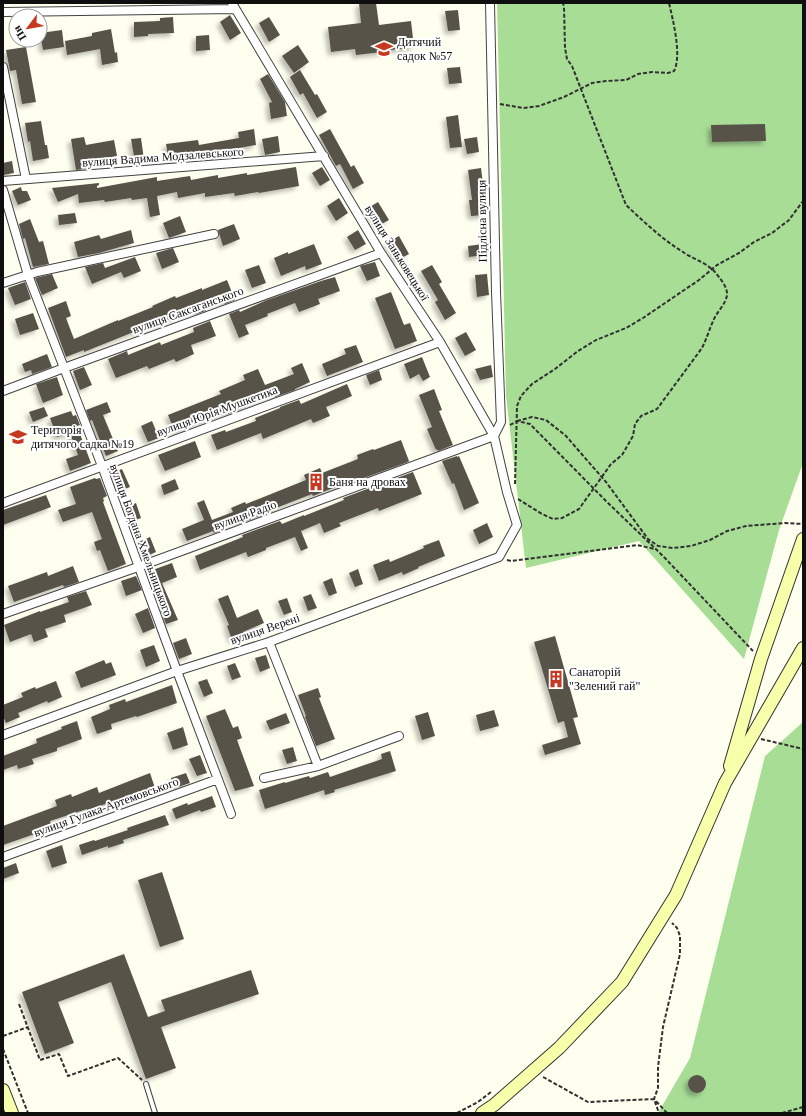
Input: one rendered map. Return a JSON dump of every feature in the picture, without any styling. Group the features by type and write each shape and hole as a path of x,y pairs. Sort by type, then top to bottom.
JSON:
{"main road":[{"path":"726,783 761,659 803,539"},
{"path":"482,1113 494,1106 559,1048 622,982 676,895 726,783 803,648"},
{"path":"3,1090 8,1108"}],"street":[{"name":"Підлісна вулиця","path":"490,3 496,292 501,422 494,436"},
{"path":"3,12 234,6"},
{"name":"вулиця Заньковецької","path":"234,6 381,253 440,342 494,436 507,492 517,525 499,557"},
{"path":"3,67 26,179"},
{"name":"вулиця Вадима Модзалевського","path":"3,181 324,156"},
{"name":"вулиця Богдана Хмельницького","path":"3,190 28,275 102,466 138,567 231,814"},
{"path":"3,283 37,272 214,234"},
{"name":"вулиця Саксаганського","path":"3,391 381,253"},
{"name":"вулиця Юрія Мушкетика","path":"3,503 440,342"},
{"name":"вулиця Радіо","path":"3,614 138,567 494,436"},
{"name":"вулиця Верені","path":"3,735 177,671 269,642 499,557"},
{"path":"269,642 318,766"},
{"path":"264,778 318,766 399,736"},
{"name":"вулиця Гулака-Артемовського","path":"3,858 218,779"}],"lane":[{"path":"146,1084 156,1113"}],"path":[{"path":"517,496 542,514 554,519 562,518 579,509 611,464 622,455 626,449 636,424 641,416 658,409 702,348 727,295 726,289 721,280 712,270 678,249 643,221 626,205 580,90 572,66 567,59 565,48 563,3"},
{"path":"492,102 523,108 539,106 564,97 592,84 606,81 626,80 638,74 652,72 668,73 674,71 676,66 677,47 669,3"},
{"path":"515,486 517,406 521,396 532,384 555,369 578,351 596,340 626,328 643,318 699,280 717,265 740,253 754,242 772,233 789,220 803,201"},
{"path":"508,426 517,421 532,417 546,420 566,436 601,477 648,539 658,546 673,548 691,546 710,540 727,531 746,526 786,523 803,524"},
{"path":"517,421 530,424 656,549 761,659"},
{"path":"507,492 513,497 524,502"},
{"path":"499,557 511,561 637,545 656,549"},
{"path":"752,737 803,749"},
{"path":"659,1113 654,1099 658,1088 658,1067 663,1027 680,954 680,936 677,928 663,916"},
{"path":"19,1004 40,1060 59,1054 68,1076 118,1058 146,1084"},
{"path":"3,1036 28,1027"},
{"path":"3,1049 28,1113"},
{"path":"533,1071 588,1102 654,1099 667,1113"},
{"path":"782,1113 790,1112 803,1107"}],"green space":[{"path":"497,3 803,3 803,463 779,530 744,659 639,541 526,568 506,396"},
{"path":"803,722 803,1113 658,1113 690,1058 765,756"}],"building":[{"path":"359,3 376,3 379,25 411,21 414,47 356,55 355,49 331,52 328,27 361,23"},
{"path":"458,10 460,30 448,31 445,11"},
{"path":"230,15 241,33 230,40 220,22"},
{"path":"173,17 174,33 148,34 148,36 134,37 134,22 160,21 160,18"},
{"path":"269,17 280,35 269,42 259,23"},
{"path":"111,29 118,62 102,65 100,49 67,55 65,41 92,36 92,33"},
{"path":"62,30 64,47 43,50 43,48 48,48 48,32"},
{"path":"209,35 210,50 196,51 196,36"},
{"path":"298,45 309,62 294,73 282,56"},
{"path":"26,48 36,102 22,104 16,70 10,71 6,50"},
{"path":"460,67 462,83 449,84 447,68"},
{"path":"300,70 315,95 317,94 327,112 317,118 303,93 300,95 290,77"},
{"path":"268,74 285,102 287,116 271,119 269,103 272,102 260,79"},
{"path":"458,115 462,147 450,148 446,117"},
{"path":"41,121 49,158 33,161 25,123"},
{"path":"765,124 766,141 712,142 711,125"},
{"path":"254,129 256,145 227,150 228,157 212,159 211,151 182,156 182,159 169,161 166,144 198,140 199,145 239,138 238,132"},
{"path":"330,129 351,167 354,165 364,183 353,189 340,164 336,166 319,135"},
{"path":"278,136 280,152 265,155 262,139"},
{"path":"84,137 86,145 114,140 117,156 88,161 90,168 76,170 71,139"},
{"path":"477,137 479,152 467,154 464,139"},
{"path":"141,138 144,160 135,162 131,139"},
{"path":"12,161 14,173 3,175 3,163"},
{"path":"296,167 299,186 235,196 234,193 205,197 205,193 178,198 177,192 157,196 160,215 150,217 147,198 79,203 78,194 58,202 52,188 99,183 97,188 157,177 157,181 190,176 191,180 218,175 218,178"},
{"path":"322,167 330,180 320,186 312,173"},
{"path":"481,168 483,184 480,184 484,215 471,216 469,200 472,200 468,170"},
{"path":"21,187 22,191 27,191 31,200 18,205 12,191"},
{"path":"339,198 348,213 336,221 327,206"},
{"path":"378,202 389,220 378,226 368,208"},
{"path":"75,213 77,223 59,225 58,215"},
{"path":"180,216 186,232 169,238 163,223"},
{"path":"30,219 39,242 43,241 49,264 33,267 25,238 23,239 19,224"},
{"path":"234,224 240,239 223,246 218,230"},
{"path":"131,230 134,243 99,253 78,257 74,242 99,235 101,239"},
{"path":"358,230 366,244 355,250 347,237"},
{"path":"399,236 409,254 398,260 388,242"},
{"path":"314,244 322,264 306,270 305,266 281,276 274,258"},
{"path":"483,244 485,255 469,257 468,246"},
{"path":"173,248 179,262 162,269 156,253"},
{"path":"135,257 141,271 124,278 121,272 92,284 85,267 103,263 105,268"},
{"path":"375,262 380,276 367,281 360,266"},
{"path":"259,265 266,283 252,288 245,270"},
{"path":"432,265 442,282 439,284 456,313 445,320 435,302 438,300 421,271"},
{"path":"52,274 58,288 42,295 35,278"},
{"path":"487,274 489,295 477,297 475,275"},
{"path":"335,277 340,291 318,299 320,304 299,312 295,303 267,314 268,316 245,325 249,334 239,338 229,314 239,310 240,312 267,300"},
{"path":"227,280 235,300 225,304 224,302 219,302 205,308 206,311 196,314 195,310 137,333 136,331 84,352 84,350 66,357 48,308 66,301 71,316 66,318 74,339 153,307 152,306 175,296 176,298 202,288 202,290"},
{"path":"25,282 31,299 15,305 8,288"},
{"path":"391,292 404,325 410,323 417,341 395,349 375,298"},
{"path":"33,313 39,329 20,335 15,319"},
{"path":"210,321 216,336 191,345 194,354 176,362 174,359 149,369 147,366 116,378 108,359 127,351 128,355 160,342 161,345 194,332 193,328"},
{"path":"466,332 476,350 465,356 455,338"},
{"path":"356,345 363,362 327,376 322,364 346,354 344,349"},
{"path":"47,354 52,367 32,374 31,370 25,372 22,364"},
{"path":"422,357 430,377 423,381 419,374 410,379 404,364"},
{"path":"302,363 310,382 295,390 275,397 274,394 228,414 228,412 175,432 168,415 221,394 219,391 245,380 243,375 258,369 265,385 294,374 291,368"},
{"path":"491,365 493,377 480,380 475,369"},
{"path":"84,367 92,385 80,390 73,371"},
{"path":"379,370 382,380 370,385 366,375"},
{"path":"57,377 63,395 43,403 36,384"},
{"path":"347,384 352,396 326,407 330,416 313,423 311,419 263,439 261,433 217,450 211,435 225,430 226,432 256,421 255,418 280,407 299,400 301,404"},
{"path":"434,389 442,410 439,411 453,445 438,451 437,449 436,450 427,429 432,427 419,395"},
{"path":"107,402 111,412 103,415 118,451 106,456 92,420 90,421 86,410"},
{"path":"44,407 48,416 33,422 29,412"},
{"path":"71,411 73,416 76,415 80,425 77,426 91,463 70,471 66,459 78,455 70,433 57,437 50,418"},
{"path":"152,421 159,438 148,442 141,426"},
{"path":"401,440 409,461 408,462 313,496 312,494 276,508 276,510 238,524 237,523 214,533 213,531 187,541 182,529 204,520 197,503 204,500 212,520 233,512 231,508 245,502 246,504 306,480 304,475 320,468 322,473 358,459 357,455"},
{"path":"195,441 201,457 165,471 158,455"},
{"path":"459,456 479,503 464,510 454,483 452,484 442,461"},
{"path":"122,469 130,487 117,492 111,473"},
{"path":"413,472 422,494 379,511 378,508 339,523 341,526 324,533 320,523 301,531 308,548 301,551 295,537 266,548 266,550 248,557 246,552 200,570 195,556 243,537 242,535 280,521 282,524 304,516 344,500 343,498"},
{"path":"95,478 100,478 107,496 103,498 103,502 126,564 108,571 100,550 97,551 94,542 102,539 92,512 63,522 58,510 76,504 70,487"},
{"path":"175,479 179,489 164,495 161,485"},
{"path":"46,495 51,507 3,525 3,510"},
{"path":"136,503 141,518 130,522 124,508"},
{"path":"487,523 493,537 479,544 473,530"},
{"path":"150,537 156,552 142,558 136,543"},
{"path":"439,540 445,556 403,575 402,572 379,581 373,565 389,559 390,562"},
{"path":"172,563 177,577 162,583 178,620 166,624 147,572"},
{"path":"73,566 79,582 64,587 63,585 14,602 8,586 47,572 48,576"},
{"path":"358,569 363,584 355,587 349,573"},
{"path":"136,576 142,590 126,596 121,581"},
{"path":"332,578 337,593 329,596 323,582"},
{"path":"86,591 92,605 64,615 66,622 45,629 48,637 34,642 31,634 10,642 4,625 69,602 67,597"},
{"path":"311,594 317,608 308,611 303,597"},
{"path":"228,595 237,618 258,609 264,623 243,632 244,635 232,640 227,626 229,625 218,599"},
{"path":"287,598 292,612 284,615 278,601"},
{"path":"148,608 155,628 143,633 135,614"},
{"name":"Санаторій \"Зелений гай\"","path":"555,636 578,717 573,718 581,744 545,755 542,745 568,737 564,721 558,723 534,642"},
{"path":"186,638 192,654 179,659 173,643"},
{"path":"154,645 160,661 146,667 140,650"},
{"path":"266,655 270,668 260,672 255,658"},
{"path":"104,660 106,664 111,662 116,675 81,688 75,672"},
{"path":"235,663 241,677 232,680 227,666"},
{"path":"207,679 213,693 204,697 198,682"},
{"path":"56,681 62,697 48,703 47,701 18,713 20,717 6,723 3,716 3,705 23,697 21,693"},
{"path":"172,685 177,703 137,717 136,716 111,724 112,729 97,734 91,717 110,709 109,705 125,699 126,702"},
{"path":"318,688 321,697 319,698 335,739 316,746 298,695"},
{"path":"225,709 233,728 238,726 242,738 237,740 254,786 235,791 206,716"},
{"path":"494,710 499,726 480,731 476,715"},
{"path":"428,712 435,736 422,740 415,716"},
{"path":"286,713 290,723 270,730 266,721"},
{"path":"77,721 82,739 57,748 57,751 32,759 34,764 18,769 17,765 3,770 3,756 37,743 36,739 62,729 61,727"},
{"path":"183,727 188,745 173,750 167,733"},
{"path":"293,747 297,761 287,764 282,750"},
{"path":"390,751 396,771 334,790 335,792 325,795 324,790 265,809 259,790 309,776 310,778 328,772 330,777 382,759 381,754"},
{"path":"200,755 207,773 197,776 189,759"},
{"path":"150,773 156,791 117,806 115,801 50,821 52,828 3,845 3,826 57,806 55,800 71,794 72,797 97,787 99,793"},
{"path":"186,773 190,783 175,788 171,778"},
{"path":"212,796 216,807 201,812 200,810 176,819 172,809"},
{"path":"165,815 169,825 123,840 124,843 108,848 108,846 82,855 79,845 128,830 127,828"},
{"path":"62,845 67,863 52,868 46,851"},
{"path":"16,863 19,873 3,879 3,868"},
{"path":"162,872 184,939 160,947 138,880"},
{"path":"124,954 148,1017 165,1011 161,1000 251,970 259,994 161,1027 176,1068 146,1079 111,982 58,1002 74,1043 45,1054 22,992"},
{"path":"693,1075 701,1075 706,1080 704,1091 701,1093 693,1093 688,1088 688,1080"}],"place":[{"name":"Дитячий садок №57","path":"384,49"},
{"name":"Територія дитячого садка №19","path":"18,437"},
{"name":"Баня на дровах","path":"316,482"},
{"name":"Санаторій \"Зелений гай\"","path":"556,679"}]}
